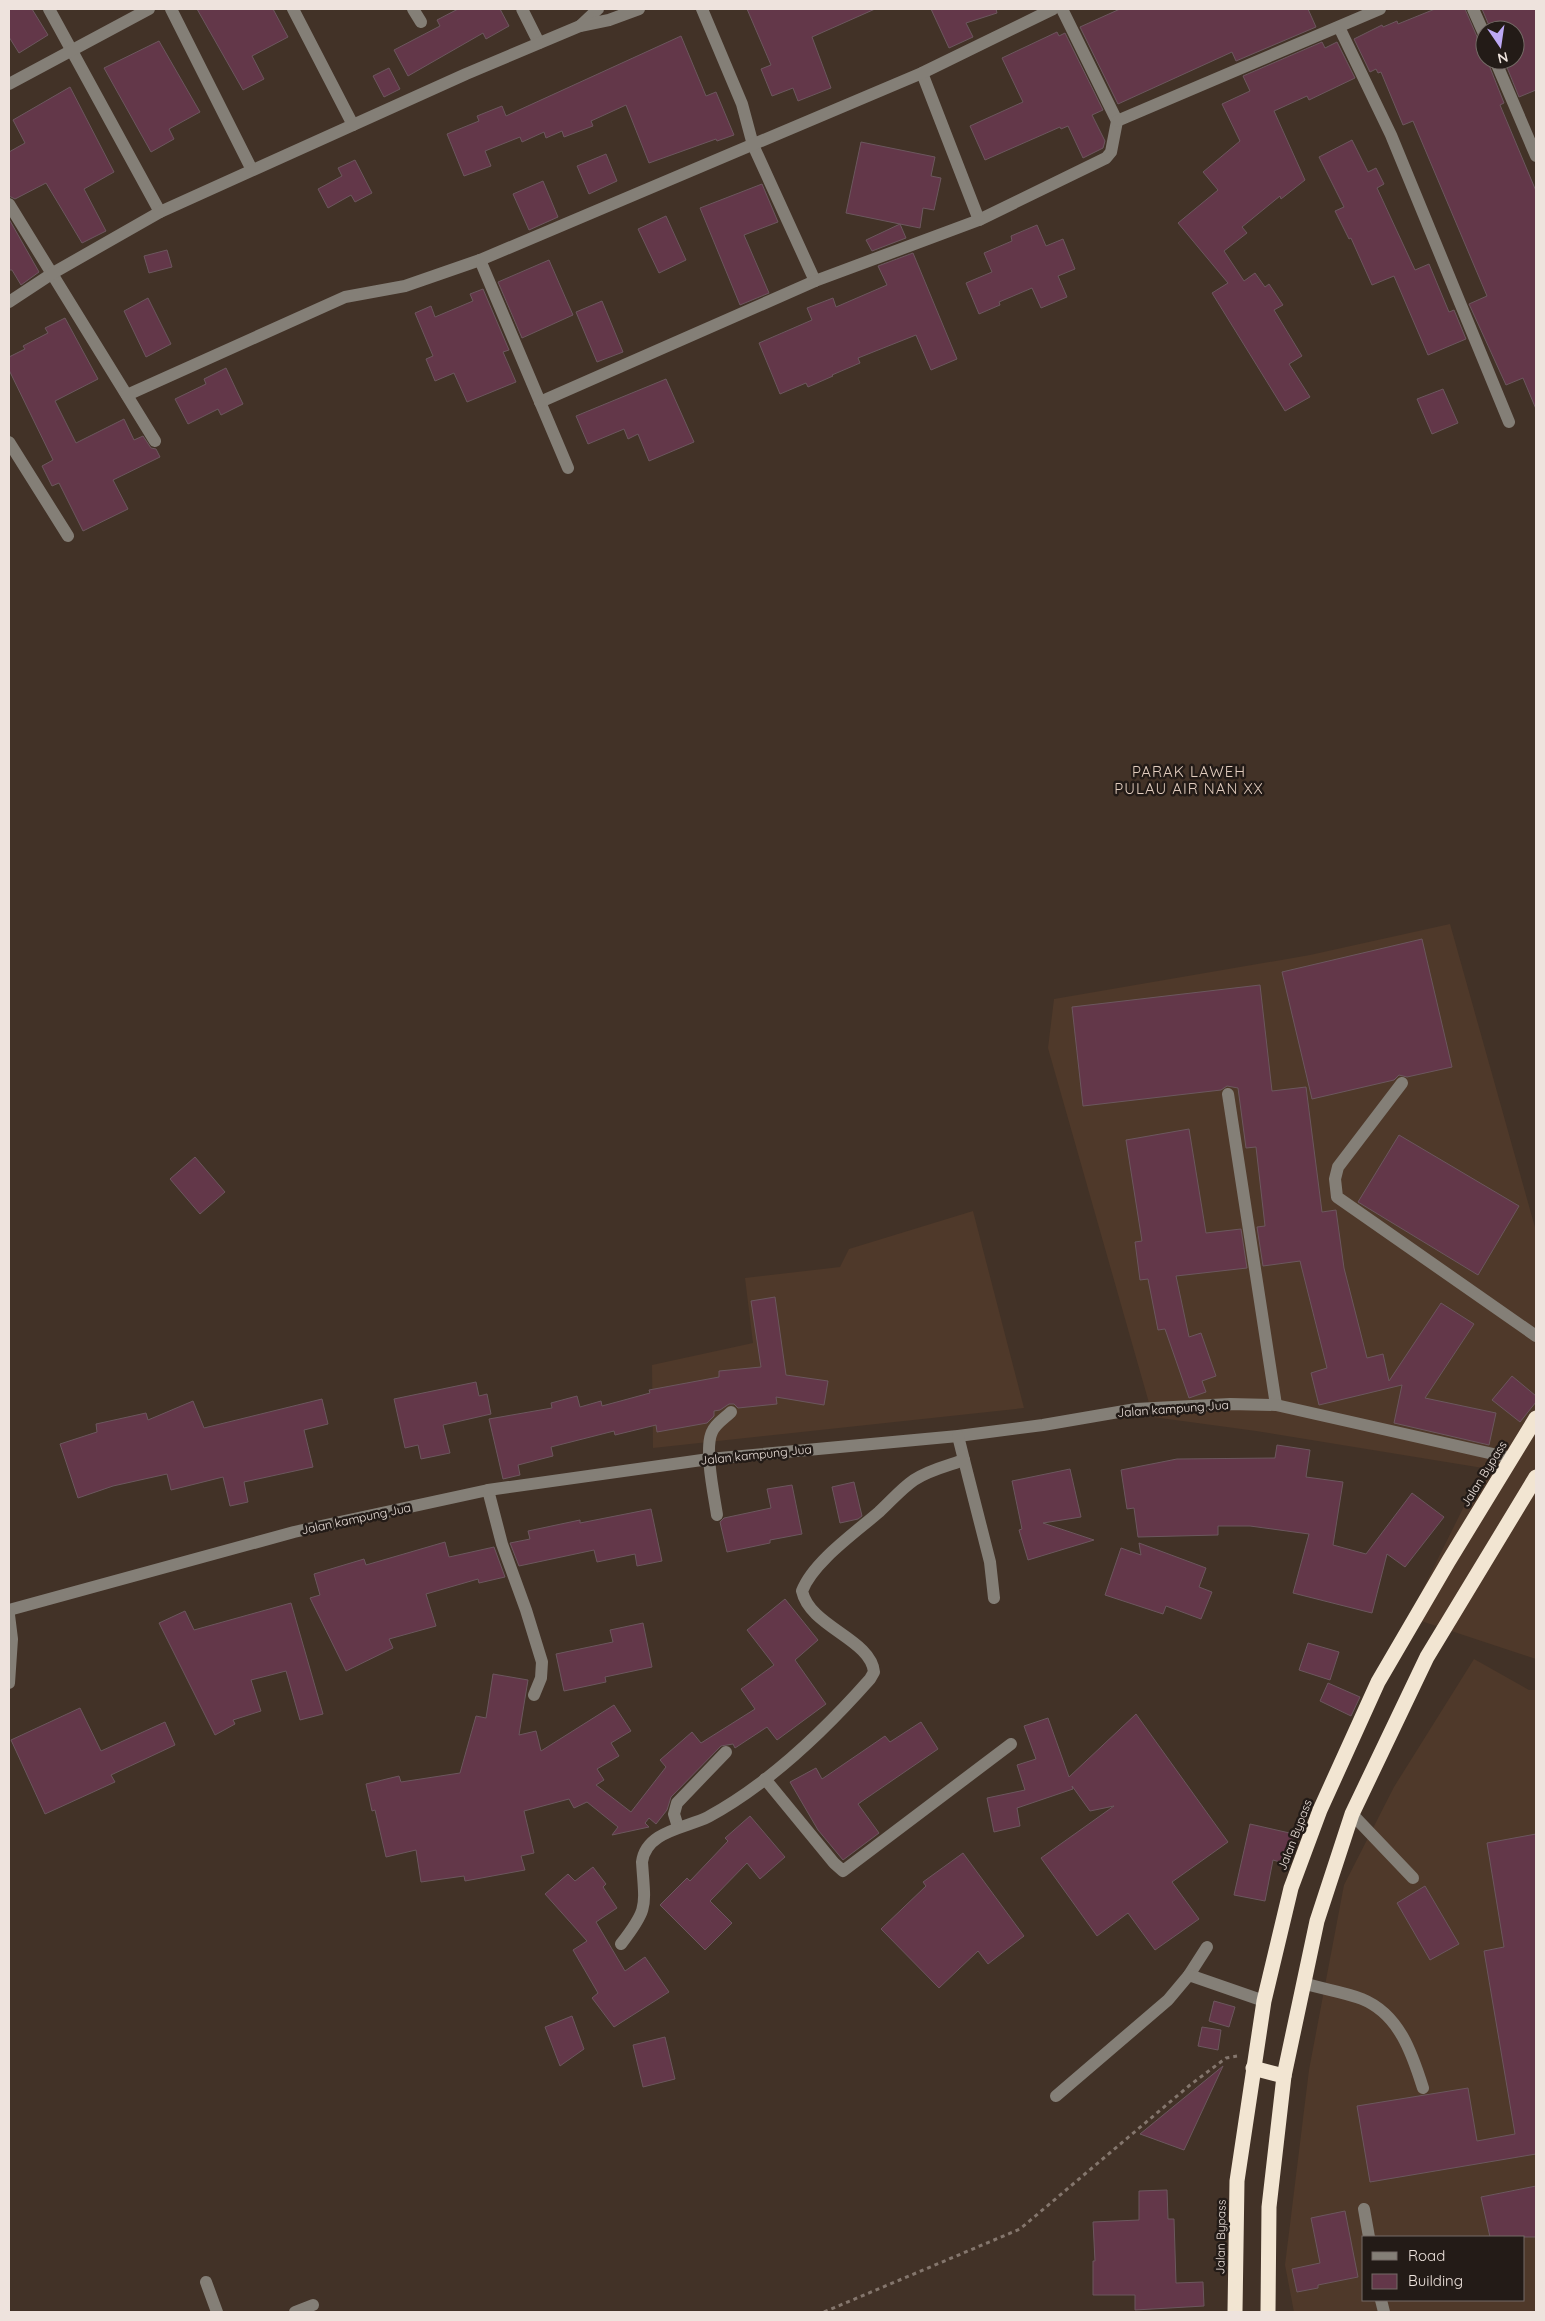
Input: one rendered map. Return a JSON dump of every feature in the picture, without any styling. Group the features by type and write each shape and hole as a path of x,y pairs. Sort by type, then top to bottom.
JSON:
{"highway":[{"name":"Jalan Bypass","path":"1235,2312 1237,2181 1252,2068 1264,2001 1291,1888 1320,1810 1374,1690 1448,1562 1536,1418"},
{"path":"1268,2312 1269,2207 1284,2076 1317,1921 1352,1814 1427,1657 1536,1477"},
{"path":"1252,2068 1284,2076"}],"street":[{"path":"49,9 160,212"},
{"path":"9,84 149,9"},
{"path":"171,9 252,170"},
{"path":"293,9 353,125"},
{"path":"413,9 421,22"},
{"path":"522,9 539,43"},
{"path":"580,26 598,9"},
{"path":"9,302 53,273 160,212 539,43 580,26 609,20 640,9"},
{"path":"702,9 742,104 753,146 815,282"},
{"path":"127,395 345,297 405,286 480,260 922,73 1053,9"},
{"path":"540,402 815,282 979,220 1106,158 1111,152 1116,122 1062,9"},
{"path":"1116,122 1380,9"},
{"path":"1339,26 1413,186 1509,422"},
{"path":"1499,70 1536,156"},
{"path":"922,73 979,220"},
{"path":"9,204 155,441"},
{"path":"480,260 568,468"},
{"path":"9,442 68,536"},
{"path":"1402,1083 1338,1167 1335,1179 1337,1197 1536,1336"},
{"path":"1228,1094 1276,1405"},
{"name":"Jalan kampung Jua","path":"9,1610 294,1532 488,1490 709,1459 958,1436 1043,1425 1136,1409 1230,1404 1276,1405 1511,1458"},
{"path":"717,1515 709,1459 712,1431 731,1412"},
{"path":"958,1436 990,1562 994,1598"},
{"path":"621,1944 641,1918 645,1907 643,1855 658,1838 678,1826 695,1823 708,1816 765,1779 834,1720 874,1672 870,1659 855,1644 810,1610 802,1591 805,1583 841,1544 915,1480 935,1470 964,1460"},
{"path":"488,1490 502,1544 542,1662 541,1678 534,1695"},
{"path":"9,1615 12,1639 9,1682"},
{"path":"765,1779 834,1863 843,1871 1011,1744"},
{"path":"678,1826 674,1814 677,1803 726,1752"},
{"path":"1352,1814 1413,1878"},
{"path":"1056,2096 1168,2000 1189,1975 1207,1947"},
{"path":"1189,1975 1264,2001"},
{"path":"1303,1984 1362,2000 1382,2011 1402,2033 1414,2060 1423,2088"},
{"path":"1364,2209 1369,2236"},
{"path":"206,2282 217,2312"},
{"path":"295,2312 313,2305"}],"path":[{"path":"824,2312 1020,2229 1190,2085 1226,2058 1255,2052"}],"shaded area":[{"path":"1450,924 1536,1231 1536,1659 1409,1617 1483,1468 1256,1431 1153,1417 1048,1048 1054,999 1310,955"},
{"path":"973,1211 1024,1408 653,1448 652,1365 753,1343 745,1278 840,1267 849,1249"},
{"path":"1474,1659 1529,1690 1536,1690 1536,2312 1294,2312 1285,2265 1309,2070 1344,1885 1394,1787"}],"building":[{"path":"9,9 32,9 48,35 19,53 9,37"},
{"path":"197,9 273,9 288,37 252,56 264,79 243,90"},
{"path":"458,9 500,9 509,26 486,39 483,33 408,76 394,50 440,26 437,20"},
{"path":"747,9 875,9 812,37 831,88 798,101 793,88 772,96 761,69 771,65"},
{"path":"931,9 996,9 997,13 966,23 973,37 949,48"},
{"path":"1120,9 1308,9 1316,27 1236,61 1232,52 1118,104 1080,27"},
{"path":"1435,9 1465,9 1475,32 1475,70 1491,70 1504,103 1500,105 1536,191 1536,409 1523,378 1506,385 1469,304 1487,296 1413,121 1403,125 1381,72 1378,73 1376,69 1370,72 1354,39 1382,25 1383,27 1397,21 1398,24"},
{"path":"1482,9 1536,9 1536,90 1519,97 1508,70 1525,70 1525,20 1487,20"},
{"path":"1057,32 1059,36 1065,33 1103,110 1092,115 1105,141 1103,148 1083,158 1068,126 1061,129 1060,127 985,160 970,126 1023,102 1002,58"},
{"path":"681,36 706,96 716,92 734,135 717,141 716,139 649,163 626,105 591,121 593,126 564,137 562,131 546,138 544,132 522,142 520,137 485,151 491,166 464,176 447,134 479,121 477,116 502,106 506,116"},
{"path":"159,41 200,112 169,129 174,139 151,152 104,68"},
{"path":"1322,42 1325,48 1337,42 1355,78 1309,100 1307,96 1274,111 1305,180 1281,199 1280,196 1242,227 1247,233 1224,251 1244,281 1255,273 1265,287 1269,284 1283,305 1274,310 1302,356 1289,364 1310,397 1285,411 1212,293 1228,283 1178,223 1218,190 1203,172 1240,141 1222,104 1250,91 1243,76"},
{"path":"389,68 400,89 384,97 373,76"},
{"path":"70,87 114,172 84,189 106,231 82,243 46,183 15,199 9,196 9,152 25,143 13,120"},
{"path":"1352,140 1368,172 1376,168 1384,184 1377,188 1415,270 1429,264 1449,312 1454,310 1466,339 1428,355 1394,276 1372,285 1351,238 1349,239 1335,211 1344,207 1319,157"},
{"path":"861,142 935,157 931,176 941,178 934,210 923,208 920,228 846,213"},
{"path":"606,154 617,181 589,194 577,166"},
{"path":"355,160 372,193 355,202 351,195 328,208 318,189 342,176 338,168"},
{"path":"543,181 558,217 529,230 513,194"},
{"path":"762,184 778,222 744,235 769,293 740,305 700,208"},
{"path":"666,216 686,260 659,273 638,229"},
{"path":"9,219 39,272 21,285 12,270 9,270"},
{"path":"900,224 906,238 872,251 866,240"},
{"path":"1037,225 1046,246 1063,239 1075,269 1058,276 1067,297 1041,308 1032,288 999,302 1000,305 979,314 966,283 992,272 984,253 1012,241 1011,236"},
{"path":"167,250 172,267 149,273 144,256"},
{"path":"913,253 957,359 931,370 916,335 858,358 860,363 808,387 806,383 780,394 759,343 812,320 807,308 833,298 836,307 887,285 878,266"},
{"path":"549,260 573,315 522,338 498,282"},
{"path":"483,289 509,350 503,352 516,382 467,402 454,373 435,381 426,359 433,356 415,313 431,306 435,317 473,301 470,294"},
{"path":"148,298 171,344 146,357 124,311"},
{"path":"602,301 623,352 597,362 576,312"},
{"path":"65,318 98,379 55,401 76,443 124,419 134,440 143,436 151,448 156,449 160,457 113,480 128,509 83,531 59,483 52,486 42,466 53,460 9,370 9,357 25,349 23,346 48,333 45,328"},
{"path":"226,368 243,404 221,415 218,409 188,424 175,399 206,384 204,379"},
{"path":"666,379 694,442 649,461 638,434 628,439 624,429 588,444 576,416"},
{"path":"1443,389 1458,423 1432,434 1417,399"},
{"path":"1422,939 1452,1067 1407,1077 1399,1075 1394,1080 1312,1099 1282,972"},
{"path":"1260,985 1272,1091 1306,1087 1322,1212 1336,1210 1344,1268 1367,1358 1383,1354 1389,1381 1441,1303 1474,1324 1425,1398 1496,1413 1489,1445 1394,1423 1402,1385 1319,1405 1311,1373 1327,1368 1300,1261 1263,1266 1257,1227 1265,1226 1256,1147 1246,1148 1238,1088 1227,1086 1221,1090 1083,1106 1072,1007"},
{"path":"1189,1129 1206,1233 1241,1229 1247,1268 1176,1276 1189,1337 1201,1333 1216,1376 1202,1381 1206,1392 1189,1398 1165,1329 1158,1330 1148,1279 1140,1280 1135,1242 1142,1241 1126,1140"},
{"path":"1399,1135 1519,1206 1478,1275 1358,1202"},
{"path":"195,1157 225,1192 200,1214 170,1179"},
{"path":"775,1297 786,1375 828,1381 824,1405 776,1397 777,1404 738,1408 734,1404 729,1404 720,1410 714,1411 714,1416 707,1423 657,1432 656,1425 615,1435 614,1431 551,1447 553,1456 518,1465 520,1475 503,1479 489,1419 552,1408 551,1403 577,1396 580,1407 601,1401 602,1406 650,1393 649,1390 719,1377 719,1371 761,1367 751,1301"},
{"path":"1512,1376 1536,1396 1536,1402 1520,1422 1492,1400"},
{"path":"476,1382 479,1396 487,1394 491,1414 443,1425 450,1453 421,1459 418,1445 405,1448 394,1399"},
{"path":"322,1399 328,1424 304,1430 313,1467 244,1482 248,1502 230,1506 223,1477 171,1490 167,1474 113,1486 78,1498 60,1444 97,1432 96,1424 146,1413 148,1420 193,1401 204,1428"},
{"path":"1277,1445 1310,1450 1306,1477 1343,1482 1333,1545 1366,1554 1412,1493 1444,1517 1405,1567 1387,1554 1372,1613 1293,1593 1309,1534 1250,1526 1218,1526 1218,1535 1138,1537 1134,1508 1127,1509 1121,1470 1177,1459 1275,1458"},
{"path":"1070,1469 1081,1517 1043,1523 1094,1540 1028,1560 1019,1530 1022,1529 1012,1481"},
{"path":"854,1482 862,1516 858,1519 840,1523 832,1487"},
{"path":"792,1485 802,1534 770,1540 770,1543 727,1552 720,1522 724,1518 771,1508 767,1489"},
{"path":"651,1509 662,1561 637,1566 635,1554 597,1562 594,1550 519,1566 510,1543 530,1539 528,1531 580,1520 580,1523"},
{"path":"445,1542 449,1557 494,1547 505,1577 479,1583 478,1579 426,1594 436,1626 389,1639 393,1648 346,1671 310,1598 320,1595 314,1574 364,1559 366,1565"},
{"path":"1139,1543 1206,1568 1199,1587 1212,1592 1201,1619 1166,1606 1163,1614 1105,1595 1121,1548 1141,1555"},
{"path":"785,1599 818,1640 795,1660 826,1704 777,1740 767,1727 735,1748 733,1744 721,1746 671,1797 667,1810 656,1824 649,1818 645,1823 649,1827 612,1835 618,1827 587,1802 574,1808 569,1799 524,1811 534,1853 521,1856 525,1870 465,1881 464,1876 421,1882 416,1850 386,1857 375,1810 372,1811 366,1784 399,1776 401,1782 460,1773 476,1716 486,1718 493,1674 528,1680 519,1735 536,1731 541,1751 614,1705 631,1731 611,1743 619,1756 597,1769 604,1780 596,1785 631,1812 666,1767 660,1760 692,1732 701,1743 755,1709 741,1689 774,1665 747,1630"},
{"path":"291,1603 323,1714 300,1720 286,1671 251,1680 261,1711 233,1720 235,1724 215,1735 159,1623 185,1611 194,1630"},
{"path":"643,1623 652,1667 605,1677 606,1682 564,1691 556,1654 613,1642 610,1630"},
{"path":"1308,1643 1339,1652 1330,1680 1299,1670"},
{"path":"1328,1683 1360,1697 1351,1716 1320,1701"},
{"path":"80,1708 101,1751 165,1722 175,1745 111,1775 115,1782 45,1814 11,1740"},
{"path":"1136,1714 1228,1842 1172,1882 1199,1919 1155,1950 1128,1913 1097,1936 1041,1858 1114,1806 1090,1811 1072,1786 1073,1789 1017,1808 1020,1826 994,1832 987,1798 1025,1790 1017,1765 1036,1759 1024,1726 1048,1718 1069,1777"},
{"path":"921,1722 938,1749 858,1804 879,1833 843,1860 818,1830 790,1782 816,1768 822,1779 885,1736 890,1742"},
{"path":"750,1816 785,1857 760,1879 747,1863 710,1901 732,1923 705,1950 660,1905 687,1878 690,1881 728,1841 725,1838"},
{"path":"1250,1824 1294,1834 1287,1864 1273,1860 1265,1901 1234,1895"},
{"path":"1536,1834 1536,2154 1370,2182 1357,2106 1468,2088 1477,2141 1515,2134 1484,1951 1504,1947 1487,1843"},
{"path":"963,1853 1024,1936 988,1964 978,1951 939,1988 881,1929 926,1886 923,1882"},
{"path":"593,1867 606,1884 603,1887 617,1908 596,1922 625,1971 645,1957 669,1992 614,2027 592,1998 598,1993 573,1950 587,1941 545,1894 568,1874 575,1881"},
{"path":"1425,1886 1459,1944 1430,1960 1397,1903"},
{"path":"1214,2001 1235,2007 1229,2027 1209,2021"},
{"path":"572,2016 584,2049 560,2066 545,2027"},
{"path":"1202,2027 1221,2030 1218,2050 1198,2046"},
{"path":"665,2037 675,2079 643,2087 633,2045"},
{"path":"1223,2066 1184,2150 1140,2134"},
{"path":"1536,2186 1536,2237 1490,2236 1481,2197"},
{"path":"1167,2190 1168,2219 1174,2219 1176,2283 1203,2282 1204,2306 1135,2310 1135,2295 1093,2295 1093,2261 1095,2261 1093,2222 1139,2220 1139,2191"},
{"path":"1345,2211 1358,2277 1318,2285 1318,2288 1297,2292 1292,2269 1320,2263 1311,2218"}],"district":[{"name":"PARAK LAWEH PULAU AIR NAN XX","path":"1189,780"}]}
